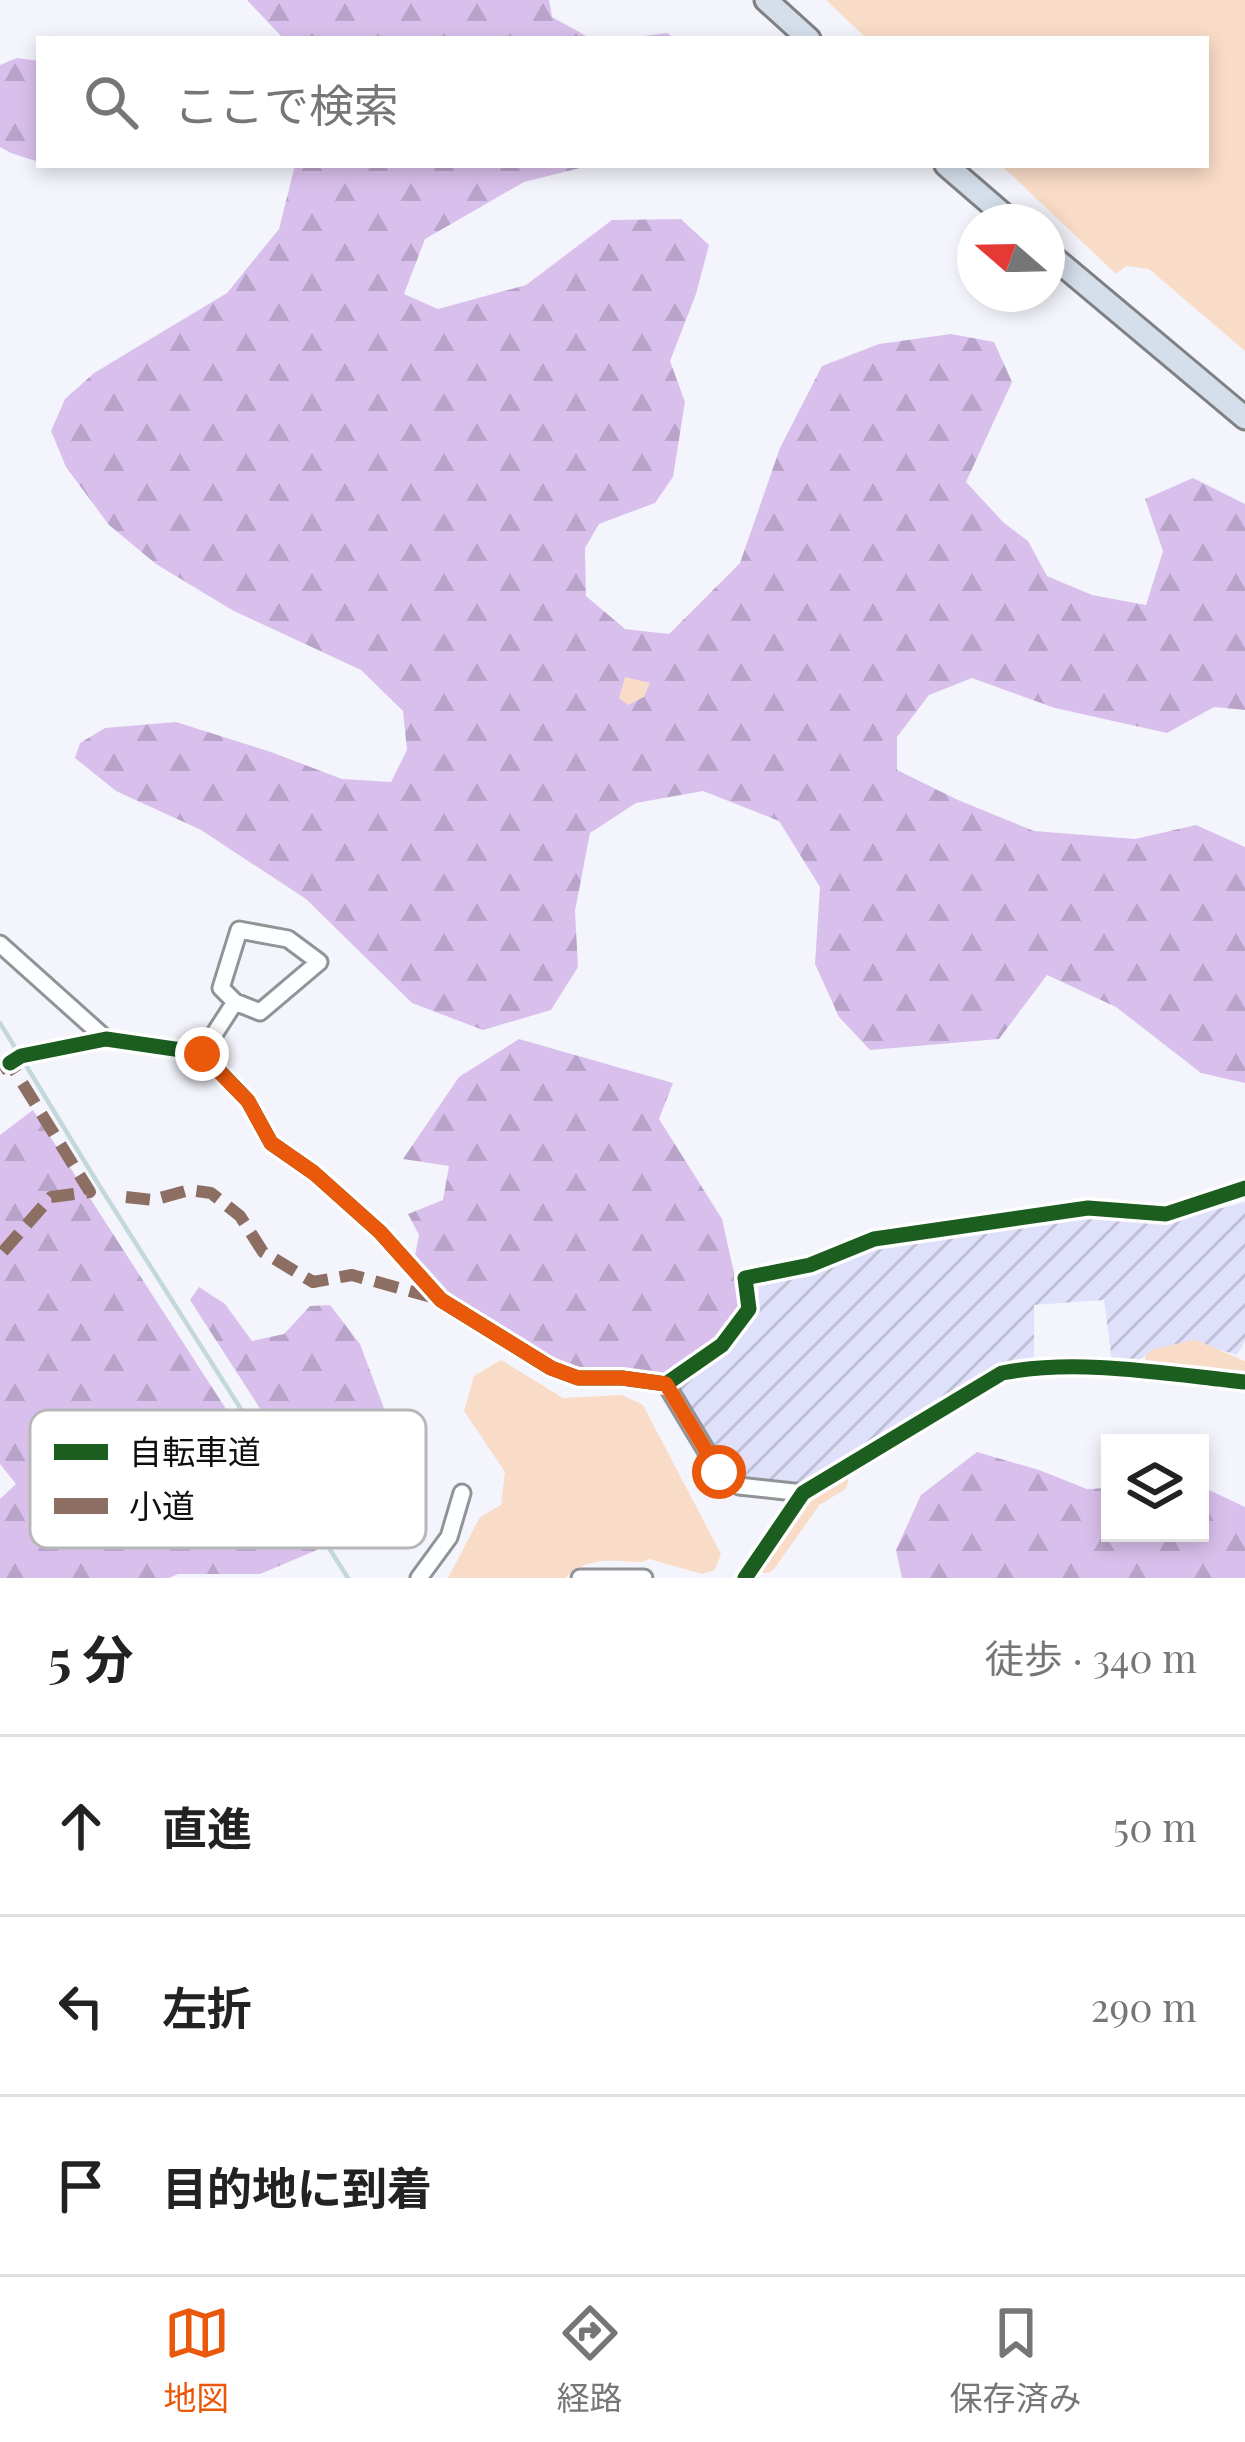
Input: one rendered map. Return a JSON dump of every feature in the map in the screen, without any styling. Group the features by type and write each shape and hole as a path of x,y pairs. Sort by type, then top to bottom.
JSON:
{"highway":[{"path":"766,0 805,36"},
{"path":"949,168 991,204"},
{"path":"1065,267 1245,418"}],"street":[{"path":"239,930 288,939 319,962 260,1012 235,1002 221,988 239,930"},
{"path":"0,944 106,1040"},
{"path":"202,1054 235,1002"},
{"path":"10,1063 21,1056 106,1040 202,1054 248,1101 271,1143 314,1173 380,1232 441,1300 551,1368 578,1378 666,1384 722,1345 749,1309 745,1278 810,1265 874,1239 1088,1208 1166,1214 1245,1188"},
{"path":"745,1578 803,1493 1002,1373 1036,1366 1245,1382"},
{"path":"666,1384 719,1472 740,1486 803,1493"},
{"path":"419,1578 449,1537 462,1493"},
{"path":"580,1578 644,1578"}],"shaded area":[{"path":"826,0 1245,0 1245,351 1149,269 1126,266 1116,274 1065,226 1065,204 1042,204 1004,168 1209,168 1209,36 864,36"},
{"path":"625,677 650,683 644,697 628,705 619,698"},
{"path":"1245,1202 1245,1341 1237,1355 1195,1342 1154,1351 1133,1363 1112,1361 1104,1300 1034,1305 1034,1358 998,1364 797,1484 744,1477 723,1465 678,1387 730,1350 758,1310 759,1284 811,1275 876,1248 992,1228 1088,1215 1168,1222"},
{"path":"501,1360 563,1398 622,1395 643,1405 721,1554 715,1570 702,1574 649,1559 590,1564 565,1578 448,1578 480,1517 501,1505 505,1472 464,1411 474,1376"}],"green space":[{"path":"247,0 549,0 552,17 586,36 281,36"},
{"path":"17,58 36,61 36,161 0,147 0,65"},
{"path":"294,168 580,168 524,182 425,239 404,294 438,309 526,285 612,220 681,219 709,245 670,361 685,402 673,477 655,503 599,524 585,548 586,596 625,629 669,634 740,563 780,448 822,366 879,344 951,334 994,342 1012,382 966,482 1028,541 1047,576 1092,595 1146,605 1163,551 1145,499 1193,478 1245,504 1245,710 1214,707 1167,733 1055,708 972,678 929,695 897,737 897,770 1034,831 1135,839 1196,825 1245,847 1245,1083 1201,1073 1116,1007 1047,975 999,1039 870,1050 839,1017 815,964 820,887 779,821 703,791 636,803 590,833 575,911 578,967 551,1010 483,1030 412,1003 306,899 201,830 116,791 75,758 80,743 105,728 176,722 342,779 391,782 407,750 403,711 361,670 232,610 156,564 109,525 66,467 51,431 65,399 94,373 227,293 279,229"},
{"path":"519,1039 673,1083 659,1119 722,1219 741,1304 719,1338 663,1376 577,1369 551,1359 443,1290 415,1256 419,1235 408,1214 443,1200 449,1166 403,1159 459,1077"},
{"path":"33,1110 227,1410 30,1410 30,1548 317,1550 260,1574 0,1578 0,1499 16,1484 0,1464 0,1135"},
{"path":"199,1287 225,1304 252,1341 284,1334 310,1306 330,1305 360,1344 385,1410 261,1410 190,1300"},
{"path":"977,1452 1087,1489 1101,1488 1101,1542 1209,1542 1209,1490 1245,1507 1245,1578 902,1578 896,1550 921,1495"}],"waterway":[{"path":"1157,1361 1194,1352 1244,1374"},
{"path":"765,1561 811,1496 836,1481"}],"railway":[{"path":"0,1023 241,1410"},
{"path":"329,1548 348,1578"}],"marked path":[{"path":"0,1070 10,1063 90,1192 51,1197 0,1255"},
{"path":"126,1197 153,1200 189,1190 211,1193 240,1216 263,1252 313,1282 352,1275 435,1298"}],"cycle path":[{"path":"10,1063 21,1056 106,1039 202,1053 248,1101 271,1143 314,1173 380,1232 441,1300 551,1368 578,1378 666,1384 722,1345 749,1309 745,1278 810,1265 874,1239 1088,1208 1166,1214 1245,1188"},
{"path":"745,1578 803,1493 1002,1373 1092,1367 1245,1382"}],"route":[{"path":"202,1054 248,1101 271,1143 314,1173 380,1232 441,1300 551,1368 578,1378 666,1384 719,1472"}]}
